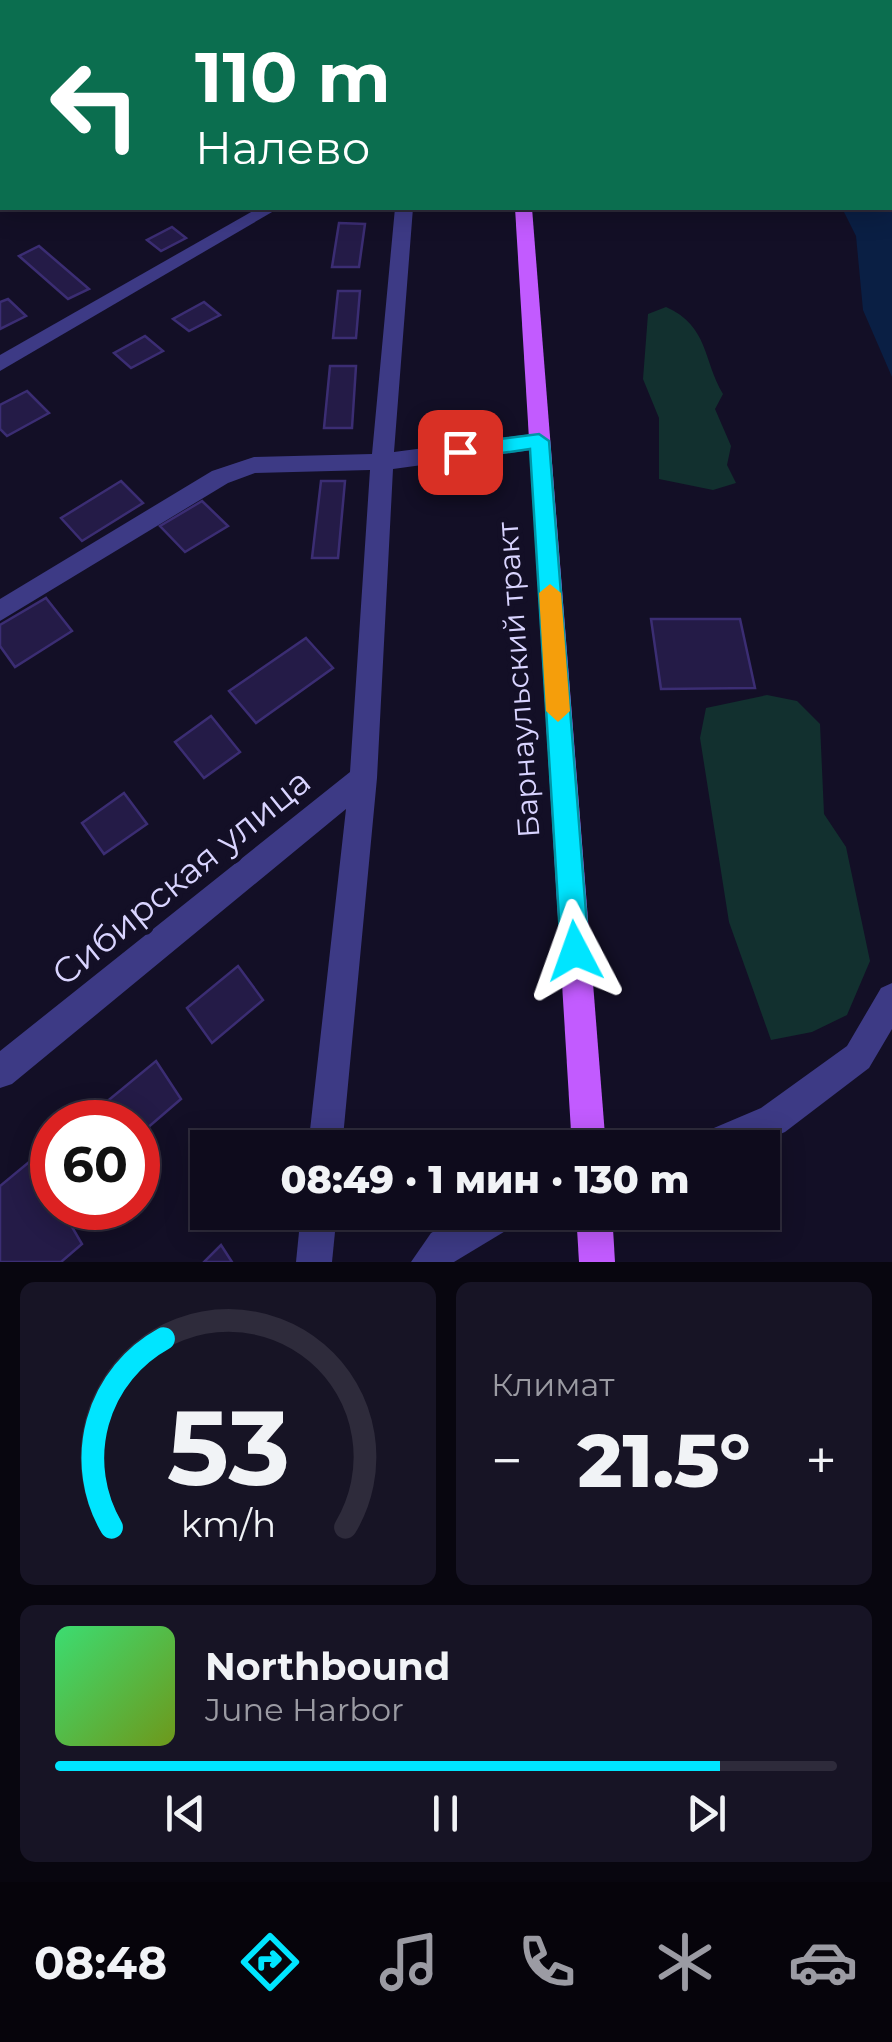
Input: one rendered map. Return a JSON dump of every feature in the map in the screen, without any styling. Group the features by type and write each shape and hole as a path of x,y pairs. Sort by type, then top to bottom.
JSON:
{"main road":[{"name":"Барнаульский тракт","path":"522,210 588,1130"},
{"path":"595,1230 598,1262"}],"street":[{"path":"0,364 267,210"},
{"path":"327,1130 363,778 382,462 404,210"},
{"path":"0,612 220,477 254,465 382,462 539,441"},
{"name":"Сибирская улица","path":"0,1072 363,778"},
{"path":"749,1130 773,1120 858,1057 892,999"},
{"path":"314,1262 317,1230"},
{"path":"429,1262 444,1246 473,1230"}],"green space":[{"path":"666,307 698,334 723,394 715,409 731,446 727,465 736,483 713,490 659,479 659,418 643,379 648,314"},
{"path":"767,695 797,701 820,724 824,814 846,847 870,961 847,1015 812,1032 771,1040 729,922 700,738 706,708"}],"water":[{"path":"843,210 892,210 892,377 863,310 856,236"}],"building":[{"path":"339,223 365,224 359,267 332,267"},
{"path":"172,227 186,238 161,251 147,240"},
{"path":"39,246 89,289 68,299 19,256"},
{"path":"338,291 360,291 356,338 333,338"},
{"path":"8,299 26,316 0,329 0,302"},
{"path":"204,302 220,315 189,331 173,319"},
{"path":"145,336 163,351 131,368 114,353"},
{"path":"330,366 356,366 352,428 324,428"},
{"path":"27,391 49,413 7,436 0,429 0,405"},
{"path":"121,481 143,503 82,541 61,518"},
{"path":"321,481 345,481 338,558 312,558"},
{"path":"202,501 228,526 185,552 160,526"},
{"path":"46,598 72,631 15,667 0,646 0,625"},
{"path":"651,619 740,619 755,688 661,689"},
{"path":"306,638 333,668 256,723 229,691"},
{"path":"211,716 240,752 204,778 175,742"},
{"path":"124,793 147,824 104,854 82,823"},
{"path":"238,966 263,1000 212,1043 187,1008"},
{"path":"156,1061 181,1099 160,1117 160,1100 109,1100"},
{"path":"30,1161 30,1230 74,1230 82,1244 61,1262 0,1262 0,1186"},
{"path":"221,1245 232,1262 204,1262"}],"slow traffic":[{"path":"550,593 558,711"}],"route":[{"path":"460,452 539,441 575,951"}]}
